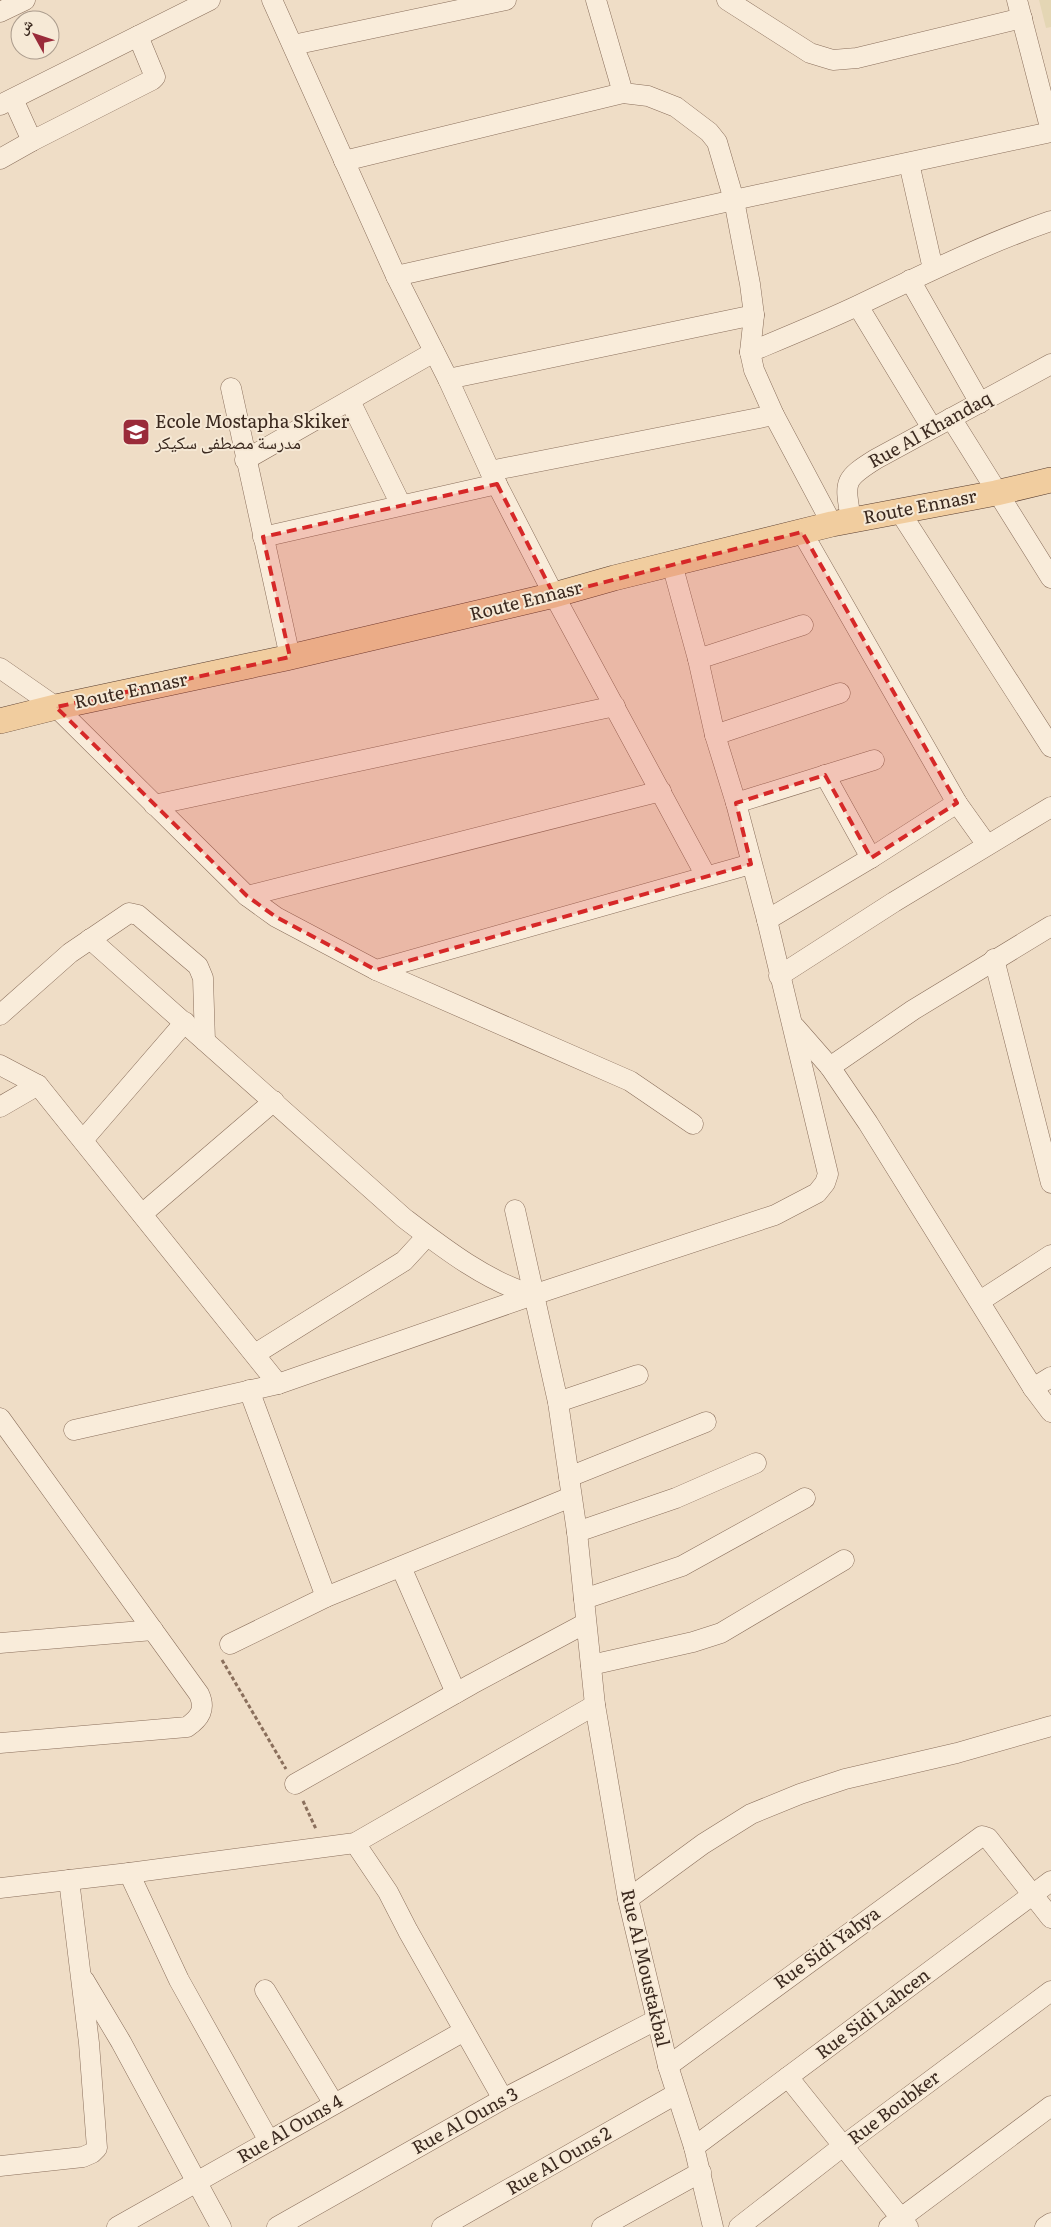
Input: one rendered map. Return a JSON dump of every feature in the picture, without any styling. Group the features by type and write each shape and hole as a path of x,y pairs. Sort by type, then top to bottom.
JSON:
{"main road":[{"name":"Route Ennasr","path":"0,721 554,595 614,578 842,522 996,493 1051,480"}],"street":[{"path":"32,141 7,102 210,0"},
{"path":"272,0 396,276 448,379 493,477 554,595 706,876"},
{"path":"292,45 506,0"},
{"path":"596,0 623,93"},
{"path":"396,276 734,200 1051,132 1044,76 1019,9 857,58 833,60 810,53 727,0"},
{"path":"0,159 152,80 155,77 138,36"},
{"path":"344,161 623,93 648,96 676,107 709,132 717,142 734,200 754,315 750,352 754,370 774,415 842,522"},
{"path":"909,163 933,269"},
{"path":"750,352 858,306 933,269 1009,236 1051,222"},
{"path":"910,280 980,403"},
{"path":"858,306 932,428"},
{"path":"448,379 754,315"},
{"path":"245,460 434,352"},
{"name":"Rue Al Khandaq","path":"842,522 846,490 852,476 876,459 1051,364"},
{"path":"231,388 245,460 290,656"},
{"path":"350,401 402,505"},
{"path":"263,537 402,505 493,477 774,415"},
{"path":"951,418 996,493 1051,578"},
{"path":"900,512 1051,747"},
{"path":"802,532 957,803 987,845"},
{"path":"74,1430 278,1384 533,1295 775,1214 817,1194 825,1183 828,1174 793,1024 779,976 736,803 715,735 698,659 672,564"},
{"path":"698,659 803,625"},
{"path":"0,668 56,707 247,896 276,917 376,970 630,1081 693,1124"},
{"path":"715,735 840,693"},
{"path":"154,805 615,706"},
{"path":"736,803 874,760"},
{"path":"825,775 871,858"},
{"path":"247,896 661,791"},
{"path":"766,920 871,858 957,803"},
{"path":"779,976 1051,807"},
{"path":"376,970 751,864"},
{"path":"0,1015 70,953 129,913 138,914 198,966 203,978 205,1041"},
{"path":"830,1067 913,1010 1051,926"},
{"path":"90,939 404,1218 427,1236 500,1283 533,1295"},
{"path":"994,959 1051,1183"},
{"path":"83,1140 185,1022"},
{"path":"793,1024 830,1067 868,1123 1033,1388 1051,1412"},
{"path":"0,1065 38,1085 278,1384"},
{"path":"0,1107 38,1085"},
{"path":"142,1214 274,1101"},
{"name":"Rue Al Moustakbal","path":"515,1210 558,1402 571,1497 578,1532 595,1705 628,1899 668,2066 694,2147 714,2227"},
{"path":"255,1354 404,1261 427,1236"},
{"path":"980,1301 1051,1255"},
{"path":"558,1402 638,1375"},
{"path":"1033,1388 1051,1377"},
{"path":"250,1390 326,1597"},
{"path":"0,1418 153,1630 202,1701 203,1708 195,1721 187,1727 0,1743"},
{"path":"569,1477 706,1422"},
{"path":"578,1532 676,1498 756,1463"},
{"path":"230,1644 326,1597 571,1497"},
{"path":"584,1599 682,1566 805,1498"},
{"path":"591,1665 693,1642 721,1633 844,1560"},
{"path":"401,1567 456,1693"},
{"path":"295,1784 456,1693 586,1623"},
{"path":"0,1643 153,1630"},
{"path":"0,1888 355,1843 595,1705"},
{"path":"628,1899 703,1844 751,1814 800,1794 845,1780 957,1753 1051,1726"},
{"name":"Rue Sidi Yahya","path":"668,2066 972,1841 982,1836 988,1838 1033,1894"},
{"path":"355,1843 388,1892 503,2099"},
{"path":"129,1873 179,1980 269,2141"},
{"path":"0,2166 83,2157 92,2153 97,2148 90,2062 69,1880"},
{"name":"Rue Sidi Lahcen","path":"694,2147 1051,1881"},
{"path":"1033,1894 1051,1918"},
{"path":"80,1974 121,2042 221,2227"},
{"path":"265,1990 334,2104"},
{"name":"Rue Boubker","path":"739,2227 843,2146 1051,1991"},
{"name":"Rue Al Ouns 3","path":"277,2227 503,2099 656,2020"},
{"name":"Rue Al Ouns 4","path":"117,2227 464,2031"},
{"path":"788,2077 843,2146 899,2224 1051,2106"},
{"name":"Rue Al Ouns 2","path":"442,2227 676,2094"},
{"path":"602,2227 701,2172"},
{"path":"1045,2227 1051,2223"}],"path":[{"path":"230,1644 223,1653 222,1661 226,1670 295,1784 324,1846"}],"highlighted area":[{"path":"497,484 554,595 802,532 957,803 871,858 825,775 736,803 751,864 376,970 276,917 247,896 56,707 290,657 263,537"}],"shaded area":[{"path":"1039,0 1051,0 1051,27 1046,28"}],"place":[{"name":"Ecole Mostapha Skiker مدرسة مصطفى سكيكر","path":"136,432"}]}
